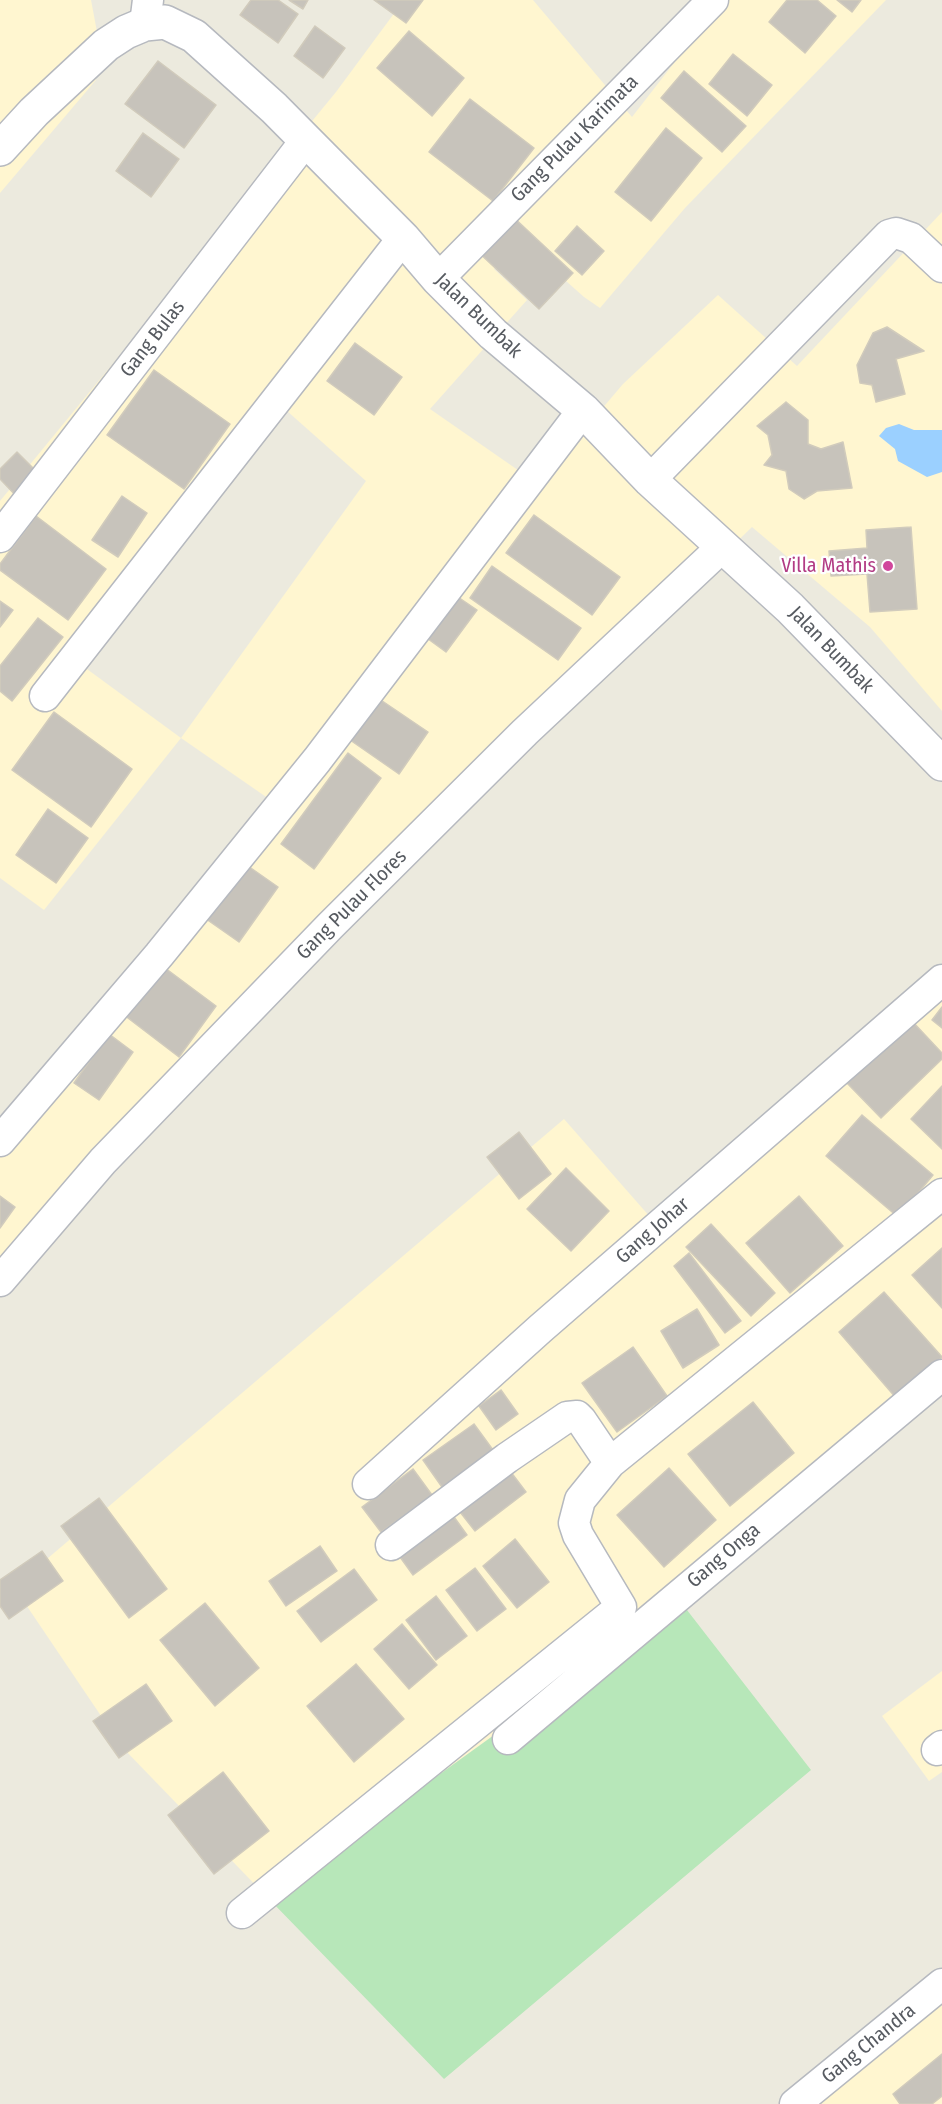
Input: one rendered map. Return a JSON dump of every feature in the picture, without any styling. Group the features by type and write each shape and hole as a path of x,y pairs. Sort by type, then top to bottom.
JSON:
{"street":[{"name":"Gang Pulau Karimata","path":"438,279 694,7"},
{"name":"Jalan Bumbak","path":"0,149 34,112 106,45 146,12 194,36 306,140 404,238 438,279 493,334 583,410 650,480 790,608 942,764"},
{"name":"Gang Bulas","path":"0,537 306,140"},
{"path":"650,480 889,234 896,233 911,238 942,267"},
{"path":"45,696 404,238"},
{"path":"0,1141 159,955 316,760 583,410"},
{"name":"Gang Pulau Flores","path":"0,1281 103,1161 330,926 525,732 722,547"},
{"name":"Gang Johar","path":"368,1484 540,1329 942,980"},
{"path":"242,1913 621,1607 578,1535 574,1522 580,1500 610,1462 942,1194"},
{"name":"Gang Onga","path":"508,1739 942,1375"},
{"path":"391,1545 507,1458 567,1417 577,1416 581,1420 610,1462"},
{"name":"Gang Chandra","path":"795,2104 942,1984"}],"shaded area":[{"path":"0,0 91,0 98,37 86,47 96,80 0,193"},
{"path":"404,0 533,0 632,117 723,0 886,0 685,208 600,308 584,297 521,241 494,269 527,300 430,409 538,484 623,384 718,295 797,366 942,212 942,711 870,627 752,527 54,1206 0,1279 0,1150 285,810 181,738 44,910 0,878 0,501 336,92","holes":["278,403 366,481 181,738 76,661"]},
{"path":"942,967 942,1394 680,1601 268,1898 122,1747 14,1587 564,1119 658,1226"},
{"path":"942,1671 942,1772 929,1781 882,1716"},
{"path":"942,1994 942,2104 810,2104"}],"green space":[{"path":"680,1601 811,1770 444,2079 268,1898"}],"water":[{"path":"899,424 914,430 942,430 942,472 927,477 898,461 895,449 879,436 886,428"}],"building":[{"path":"251,0 278,0 298,14 278,43 240,15"},
{"path":"289,0 308,0 303,9"},
{"path":"374,0 423,0 406,23"},
{"path":"787,0 817,0 836,16 805,53 769,22"},
{"path":"837,0 861,0 852,12"},
{"path":"315,26 345,48 323,78 294,56"},
{"path":"409,31 464,78 432,116 377,68"},
{"path":"733,54 772,85 747,116 709,84"},
{"path":"158,61 216,105 184,148 125,104"},
{"path":"684,71 746,126 722,152 661,98"},
{"path":"470,99 534,148 493,201 429,152"},
{"path":"666,128 702,158 651,221 615,192"},
{"path":"143,133 179,159 151,197 116,171"},
{"path":"510,214 573,273 539,309 476,250"},
{"path":"577,226 604,251 582,275 555,251"},
{"path":"887,327 924,351 896,359 905,394 876,402 872,385 860,383 857,365 873,333"},
{"path":"355,343 402,377 374,415 327,381"},
{"path":"154,370 230,424 184,489 107,435"},
{"path":"786,402 808,420 808,444 821,449 843,442 852,488 817,491 804,499 789,489 786,471 764,465 772,455 768,435 757,426"},
{"path":"17,452 41,476 19,499 0,479 0,469"},
{"path":"122,496 147,513 118,557 92,540"},
{"path":"534,515 620,577 592,615 506,553"},
{"path":"36,516 106,569 68,620 0,570 0,564"},
{"path":"911,527 917,609 870,612 867,574 831,576 829,551 867,548 866,530"},
{"path":"492,566 581,628 558,660 470,598"},
{"path":"455,595 477,610 446,652 424,636"},
{"path":"0,601 13,610 0,627"},
{"path":"38,618 63,637 12,701 0,691 0,666"},
{"path":"369,692 428,732 399,774 340,733"},
{"path":"54,712 132,769 91,827 12,770"},
{"path":"348,753 381,778 314,869 281,844"},
{"path":"48,809 88,838 56,883 16,855"},
{"path":"238,859 278,887 239,942 199,914"},
{"path":"161,965 216,1006 179,1057 124,1015"},
{"path":"942,1007 942,1028 932,1020"},
{"path":"911,1020 942,1053 942,1059 881,1118 846,1082"},
{"path":"109,1034 133,1052 99,1100 74,1083"},
{"path":"942,1086 942,1149 911,1119"},
{"path":"862,1115 933,1175 898,1217 826,1156"},
{"path":"519,1132 551,1174 519,1199 487,1157"},
{"path":"566,1168 609,1211 571,1251 527,1209"},
{"path":"0,1196 15,1207 0,1228"},
{"path":"799,1196 843,1246 790,1293 746,1243"},
{"path":"711,1224 775,1293 751,1316 686,1247"},
{"path":"942,1248 942,1308 912,1275"},
{"path":"689,1253 741,1321 725,1333 674,1266"},
{"path":"884,1292 942,1357 897,1399 839,1332"},
{"path":"697,1309 719,1345 683,1368 661,1331"},
{"path":"633,1347 667,1396 617,1432 582,1383"},
{"path":"501,1390 518,1414 496,1430 479,1406"},
{"path":"753,1402 794,1453 730,1506 688,1454"},
{"path":"474,1424 493,1450 442,1487 423,1460"},
{"path":"504,1463 526,1492 475,1531 453,1503"},
{"path":"669,1468 716,1520 664,1567 617,1515"},
{"path":"413,1469 432,1495 381,1532 362,1507"},
{"path":"99,1498 167,1589 129,1618 61,1526"},
{"path":"449,1510 467,1535 413,1575 395,1550"},
{"path":"515,1539 549,1582 517,1608 483,1566"},
{"path":"320,1546 337,1571 286,1606 269,1581"},
{"path":"42,1551 63,1581 9,1619 0,1606 0,1580"},
{"path":"475,1568 506,1609 477,1631 446,1590"},
{"path":"354,1569 377,1600 321,1642 297,1611"},
{"path":"436,1596 467,1636 436,1660 406,1620"},
{"path":"205,1603 259,1668 215,1706 160,1640"},
{"path":"402,1624 437,1665 409,1689 374,1649"},
{"path":"356,1664 404,1719 354,1762 307,1706"},
{"path":"146,1684 172,1721 119,1758 93,1721"},
{"path":"223,1772 269,1831 214,1874 168,1815"},
{"path":"942,2054 942,2096 932,2104 900,2104 893,2094"}],"place":[{"name":"Villa Mathis","path":"888,566"}]}
